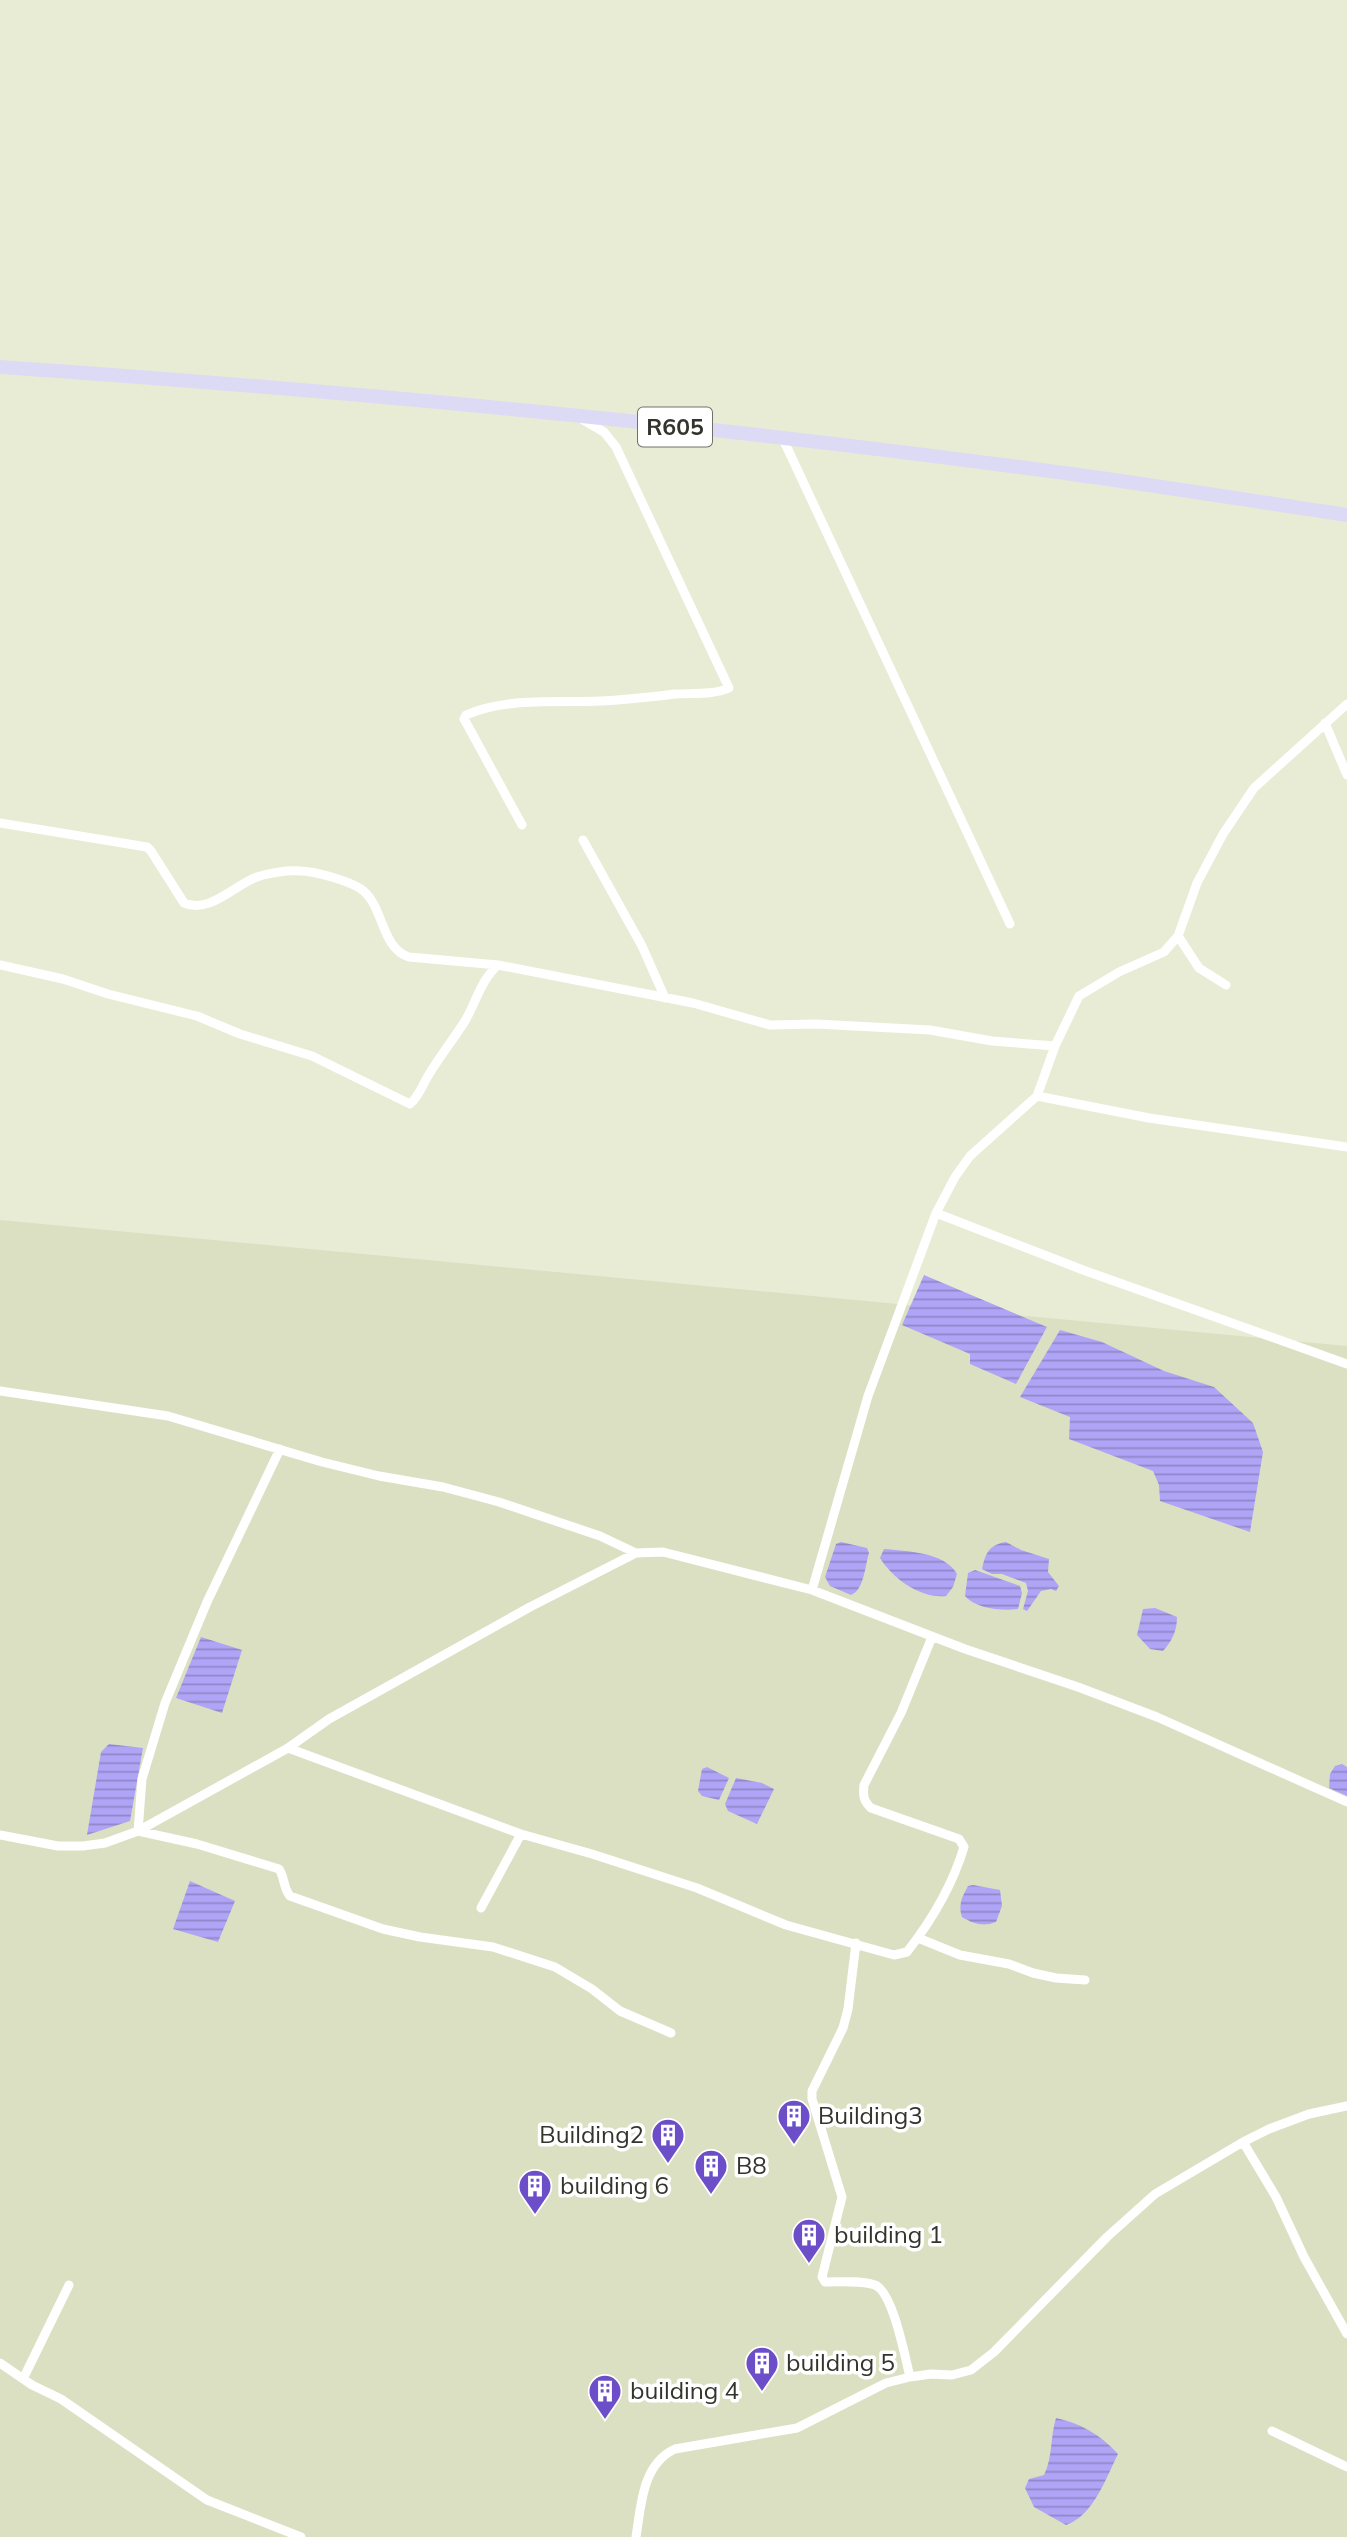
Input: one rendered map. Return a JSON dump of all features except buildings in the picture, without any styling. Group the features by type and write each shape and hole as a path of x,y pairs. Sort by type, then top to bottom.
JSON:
{"main road":[{"name":"R605","path":"0,367 287,388 783,439 1004,465 1347,515"}],"street":[{"path":"522,825 464,719 466,715 478,710 525,703 599,701 729,688 615,447 604,432 579,417"},
{"path":"783,439 1010,924"},
{"path":"812,1590 868,1396 936,1213 955,1177 970,1156 1037,1096 1055,1046 1079,996 1119,971 1164,953 1178,936 1197,883 1223,834 1254,788 1347,704"},
{"path":"1325,723 1347,775"},
{"path":"0,823 146,847 152,851 184,902 191,905 218,898 256,877 300,871 344,881 363,890 400,954 498,965 704,1006 770,1025 816,1024 930,1030 992,1041 1055,1046"},
{"path":"583,840 642,946 664,998"},
{"path":"1178,936 1199,968 1226,985"},
{"path":"0,965 63,979 108,994 197,1016 240,1034 313,1056 410,1104 466,1019 477,992 498,965"},
{"path":"1037,1096 1149,1118 1347,1147"},
{"path":"936,1213 1083,1270 1347,1364"},
{"path":"0,1391 168,1416 379,1476 443,1487 499,1502 600,1536 636,1553"},
{"path":"138,1831 142,1779 165,1703 207,1602 280,1449"},
{"path":"0,1835 58,1846 83,1846 105,1843 138,1831 288,1748 329,1719 530,1606 636,1553 663,1552 812,1590 932,1637 1157,1717 1347,1802"},
{"path":"288,1748 521,1834 697,1888 786,1924 894,1955 906,1952 936,1912 957,1871 964,1847 959,1839 871,1808 864,1801 864,1785 901,1713 932,1637"},
{"path":"138,1831 197,1844 279,1869 290,1896 349,1919 420,1937 493,1947 555,1968 592,1989 620,2011 671,2033"},
{"path":"481,1908 521,1834"},
{"path":"918,1938 960,1955 1009,1964 1056,1978 1085,1980"},
{"path":"856,1943 843,2028 812,2091 812,2099 838,2176 842,2197 822,2277 825,2282 870,2284 883,2291 898,2330 909,2377"},
{"path":"636,2537 651,2469 664,2454 675,2449 797,2428 886,2383 909,2377 952,2375 971,2370 994,2352 1107,2236 1155,2194 1243,2142 1310,2115 1347,2106"},
{"path":"1243,2142 1276,2197 1304,2257 1347,2334"},
{"path":"23,2379 69,2285"},
{"path":"0,2363 61,2399 207,2500 301,2537"},
{"path":"1272,2431 1347,2467"}],"shaded area":[{"path":"0,1220 1347,1346 1347,2537 0,2537"},
{"path":"924,1275 1047,1327 1016,1384 970,1364 970,1354 902,1325"},
{"path":"1060,1330 1102,1342 1164,1371 1214,1387 1253,1423 1263,1452 1250,1532 1160,1501 1159,1485 1153,1471 1069,1439 1070,1417 1020,1397"},
{"path":"841,1542 867,1548 869,1553 859,1588 851,1595 830,1586 825,1577 836,1544"},
{"path":"1006,1542 1049,1559 1048,1572 1059,1586 1056,1591 1041,1591 1027,1611 1023,1609 1028,1591 1026,1583 982,1569 989,1550"},
{"path":"884,1549 924,1554 944,1561 957,1574 953,1587 946,1596 918,1591 900,1580 886,1566 880,1558"},
{"path":"975,1570 1020,1586 1022,1593 1018,1609 990,1608 976,1604 965,1596 968,1573"},
{"path":"1155,1608 1177,1617 1173,1636 1163,1651 1150,1649 1137,1635 1143,1609"},
{"path":"201,1637 242,1650 222,1713 176,1698"},
{"path":"109,1744 143,1748 130,1821 87,1835 101,1752"},
{"path":"1342,1764 1347,1767 1347,1796 1329,1788 1330,1774 1335,1766"},
{"path":"707,1767 729,1778 719,1800 702,1796 698,1791 702,1769"},
{"path":"736,1778 762,1783 774,1789 757,1824 728,1811 725,1804"},
{"path":"190,1881 235,1901 218,1942 173,1929"},
{"path":"968,1886 1000,1890 1002,1906 996,1922 979,1924 962,1917 962,1897"},
{"path":"1056,2418 1090,2431 1118,2454 1091,2505 1066,2525 1034,2507 1025,2488 1029,2479 1044,2475"}],"place":[{"name":"Building3","path":"794,2146"},
{"name":"Building2","path":"668,2165"},
{"name":"B8","path":"711,2196"},
{"name":"building 6","path":"535,2216"},
{"name":"building 1","path":"809,2265"},
{"name":"building 5","path":"762,2393"},
{"name":"building 4","path":"605,2421"}]}
